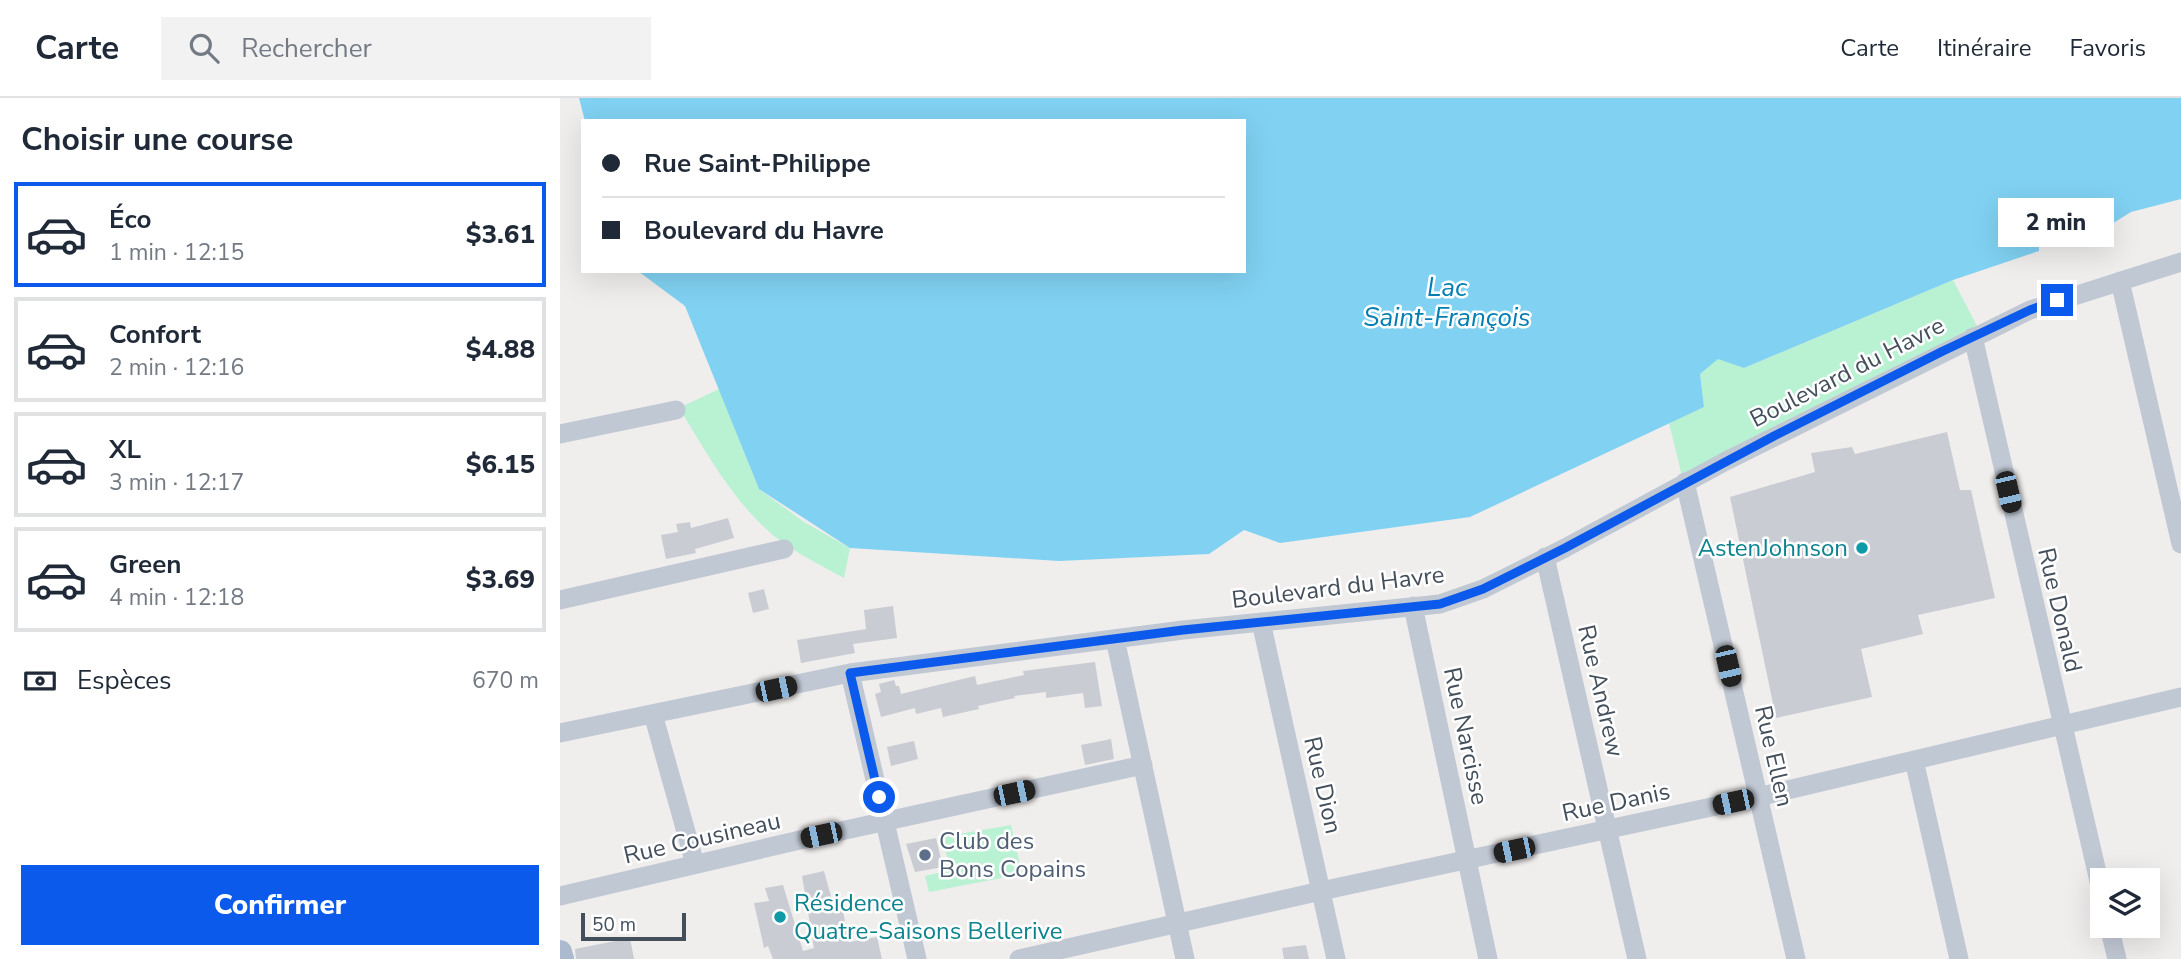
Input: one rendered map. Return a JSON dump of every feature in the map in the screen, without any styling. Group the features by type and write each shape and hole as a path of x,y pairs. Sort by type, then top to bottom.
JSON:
{"main road":[{"path":"560,952 562,959"}],"street":[{"name":"Boulevard du Havre","path":"560,733 850,673 1115,639 1440,604 1483,589 1685,482 2030,310 2181,262"},
{"path":"2120,281 2181,544"},
{"name":"Rue Donald","path":"1973,337 2096,868"},
{"path":"560,434 676,410"},
{"name":"Rue Ellen","path":"1685,482 1796,959"},
{"path":"560,600 784,549"},
{"name":"Rue Andrew","path":"1545,557 1637,959"},
{"name":"Rue Narcisse","path":"1413,606 1488,959"},
{"name":"Rue Dion","path":"1261,622 1336,959"},
{"path":"1115,639 1185,959"},
{"path":"850,673 917,959"},
{"name":"Rue Danis","path":"1019,959 1758,797 2181,697"},
{"path":"653,714 695,864"},
{"path":"1914,760 1959,959"},
{"name":"Rue Cousineau","path":"560,896 1143,765"},
{"path":"2112,938 2117,959"}],"green space":[{"path":"1953,280 1977,326 1682,476 1669,423 1704,407 1700,374 1718,358 1744,368"},
{"path":"719,389 759,489 804,522 850,548 844,578 802,555 772,534 750,513 717,470 679,408"},
{"path":"1011,825 1022,874 929,892 925,876 951,870 941,837"}],"water":[{"name":"Lac Saint-François","path":"579,98 2181,98 2181,199 2131,212 2094,235 2039,232 2039,251 1953,280 1744,368 1718,359 1700,374 1704,407 1470,517 1280,543 1244,530 1209,554 1059,561 850,548 759,489 685,306 641,273 1246,273 1246,119 584,119"}],"building":[{"name":"AstenJohnson","path":"1947,432 1960,490 1971,490 1995,598 1918,615 1923,634 1861,649 1872,697 1776,718 1730,497 1815,472 1811,453 1852,447 1855,454"},
{"path":"728,518 734,538 695,549 696,553 666,559 661,535 678,532 676,524 690,522 691,528"},
{"path":"764,589 769,609 753,613 748,593"},
{"path":"893,606 897,638 853,644 855,653 801,663 797,640 866,629 864,610"},
{"path":"1095,662 1102,706 1085,708 1083,693 1046,698 1046,692 1014,696 1015,698 978,706 979,709 943,717 941,708 916,714 915,708 881,717 875,694 881,692 879,684 894,680 901,694 975,676 977,685 1024,675 1023,671"},
{"path":"1111,739 1114,759 1085,765 1081,745"},
{"path":"914,741 918,759 891,766 887,747"},
{"name":"Club des Bons Copains","path":"936,838 943,867 915,872 906,844"},
{"name":"Résidence Quatre-Saisons Bellerive","path":"824,871 835,911 843,911 849,942 877,937 882,959 773,959 768,946 764,948 754,903 769,901 765,888 783,885 803,951 814,948 802,876"},
{"path":"630,938 634,959 576,959 575,949"},
{"path":"1306,945 1309,959 1284,959 1282,948"}],"place":[{"name":"AstenJohnson","path":"1862,548"},
{"name":"Club des Bons Copains","path":"925,855"},
{"name":"Résidence Quatre-Saisons Bellerive","path":"780,917"}],"route":[{"path":"879,797 850,673 1183,630 1440,604 1483,589 1774,436 1943,351 2057,300"}]}
